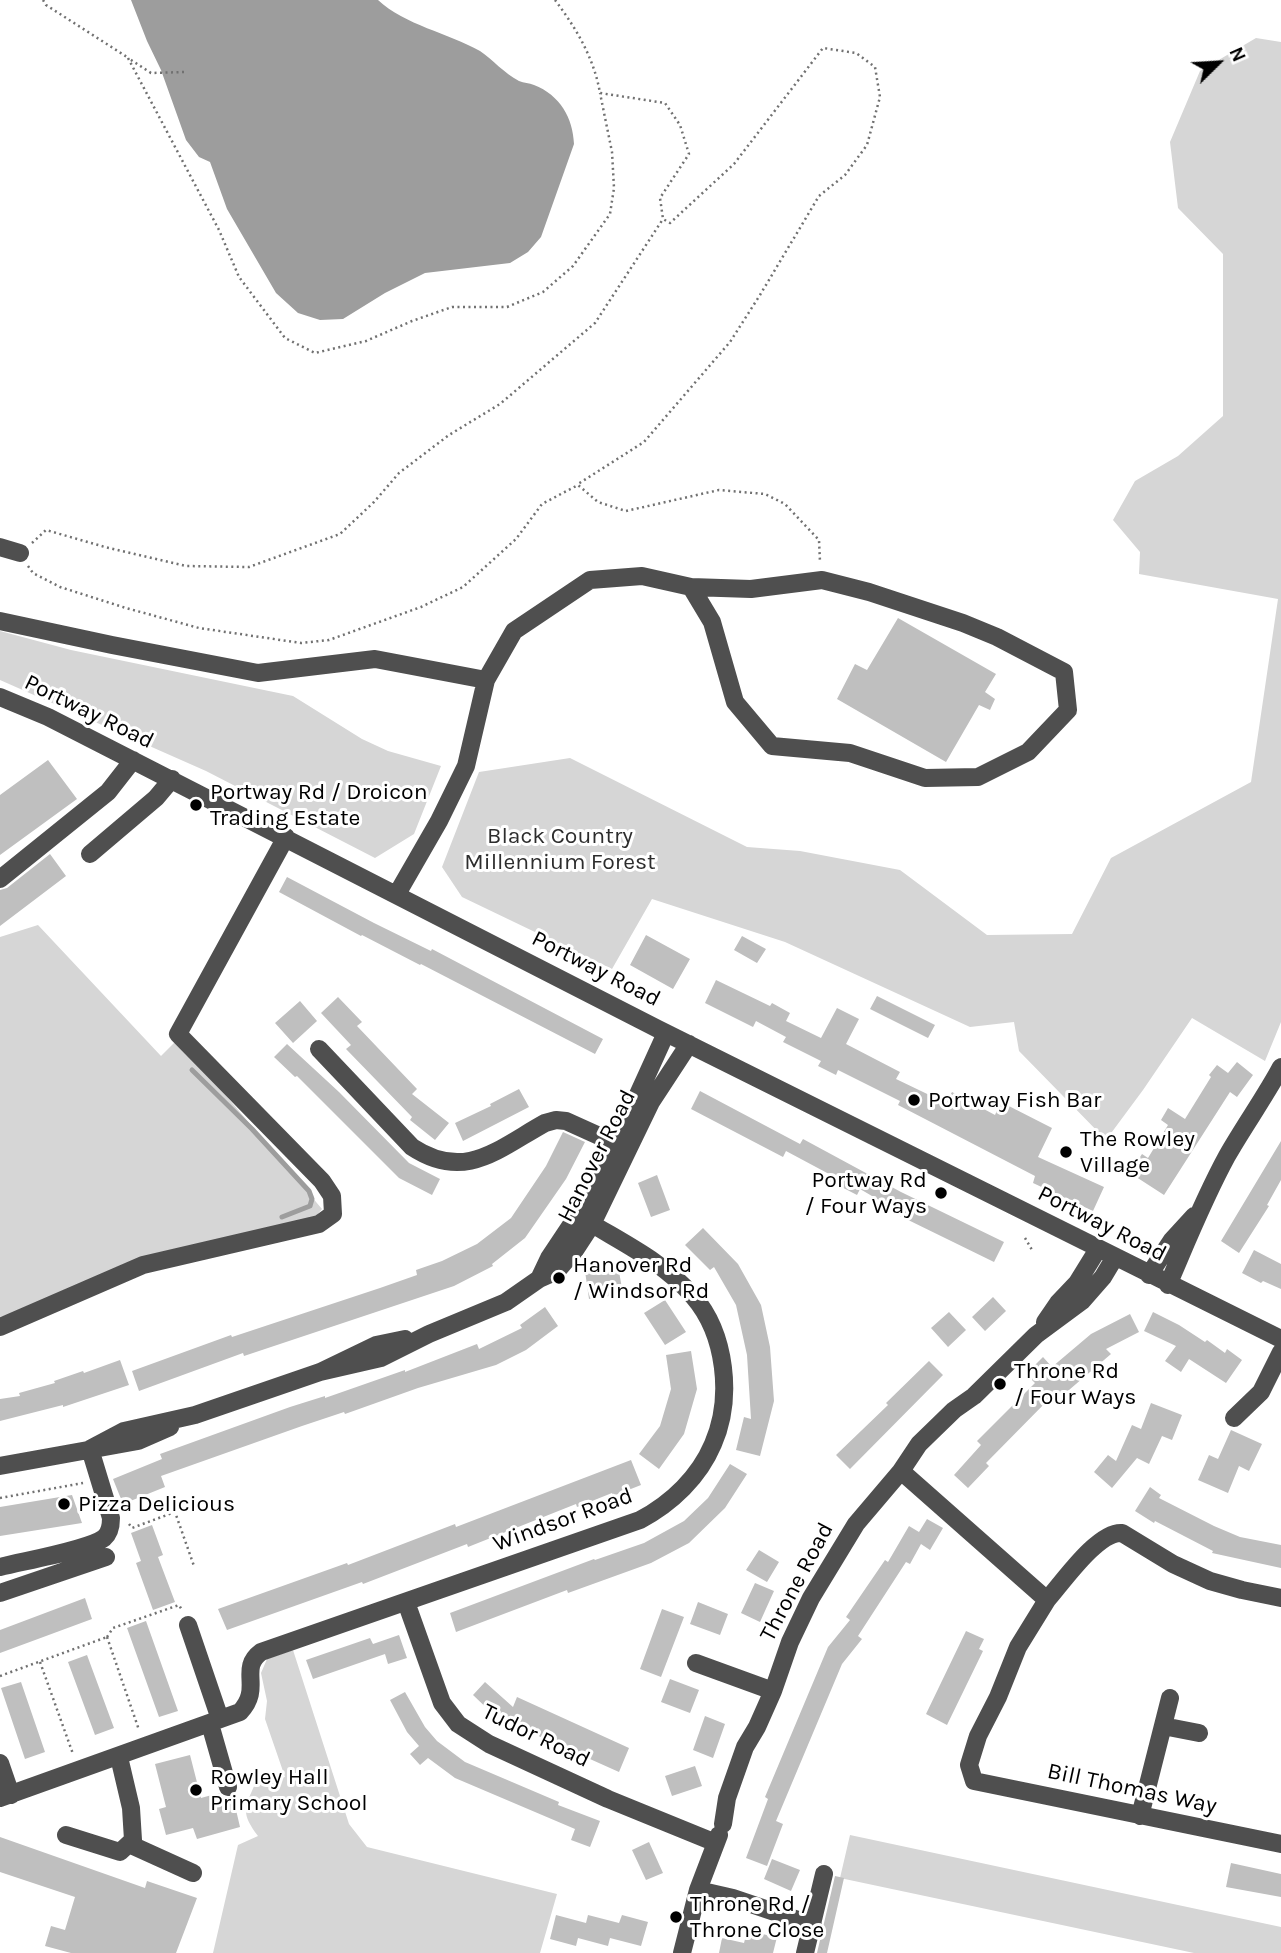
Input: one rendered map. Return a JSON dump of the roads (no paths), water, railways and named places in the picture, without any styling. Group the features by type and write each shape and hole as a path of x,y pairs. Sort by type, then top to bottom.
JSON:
{"street":[{"path":"0,547 20,554"},
{"path":"397,894 439,821 466,766 486,680 514,631 590,580 642,576 691,587 751,589 822,580 869,592 963,623 997,637 1064,672 1068,710 1028,752 978,777 925,778 850,753 772,746 735,702 712,622 691,587"},
{"path":"0,621 258,673 375,659 486,680"},
{"name":"Portway Road","path":"0,697 48,717 172,779 666,1033 1281,1339"},
{"path":"0,879 108,792 133,760"},
{"path":"90,854 156,799 172,779"},
{"path":"0,1327 143,1265 319,1224 333,1213 332,1196 322,1181 178,1034 286,837"},
{"name":"Hanover Road","path":"622,1147 666,1033"},
{"name":"Hanover Road","path":"0,1466 138,1441 195,1415 320,1372 381,1358 429,1334 506,1302 539,1279 556,1271 575,1250 595,1189 689,1044"},
{"path":"319,1049 412,1147 428,1158 463,1163 480,1159 545,1123 556,1120 566,1121 622,1147"},
{"path":"1168,1285 1190,1238 1197,1214 1228,1154 1279,1074"},
{"path":"1149,1275 1172,1240 1197,1214"},
{"name":"Windsor Road","path":"5,1796 240,1712 248,1703 252,1686 250,1666 253,1658 261,1652 640,1520 662,1508 680,1492 713,1444 720,1419 724,1393 723,1366 718,1341 708,1318 695,1299 662,1265 586,1220"},
{"name":"Throne Road","path":"682,1953 698,1890 723,1824 736,1802 755,1754 757,1727 790,1642 825,1573 856,1524 901,1471 919,1444 954,1410 974,1396 1036,1335 1058,1303 1107,1253"},
{"path":"1234,1418 1261,1392 1281,1352"},
{"path":"0,1567 90,1544 106,1537 111,1518 90,1449"},
{"path":"901,1471 1047,1600 1100,1541 1113,1532 1122,1533 1173,1564 1210,1581 1281,1598"},
{"path":"0,1593 106,1557"},
{"name":"Bill Thomas Way","path":"1047,1600 1018,1647 998,1697 978,1735 969,1765 974,1782 1281,1844"},
{"name":"Tudor Road","path":"406,1602 442,1703 458,1724 489,1744 608,1799 716,1843"},
{"path":"188,1625 215,1722 228,1787"},
{"path":"696,1663 773,1691"},
{"path":"1140,1816 1170,1698"},
{"path":"1163,1726 1199,1733"},
{"path":"66,1835 120,1852 133,1840 131,1808 119,1757"},
{"path":"0,1763 5,1796"},
{"path":"129,1844 193,1873"},
{"path":"805,1953 824,1874"},
{"path":"698,1890 733,1898 813,1924"}],"waterway":[{"path":"192,1070 252,1129 309,1191 312,1199 310,1206 282,1217"}],"place":[{"name":"Portway Rd / Droicon Trading Estate","path":"196,805"},
{"name":"Portway Fish Bar","path":"914,1100"},
{"name":"The Rowley Village","path":"1066,1152"},
{"name":"Portway Rd / Four Ways","path":"941,1193"},
{"name":"Hanover Rd / Windsor Rd","path":"559,1278"},
{"name":"Throne Rd / Four Ways","path":"1000,1384"},
{"name":"Pizza Delicious","path":"64,1504"},
{"name":"Rowley Hall Primary School","path":"196,1790"},
{"name":"Throne Rd / Throne Close","path":"676,1917"}],"park label":[{"name":"Black Country Millennium Forest","path":"560,849"}]}
